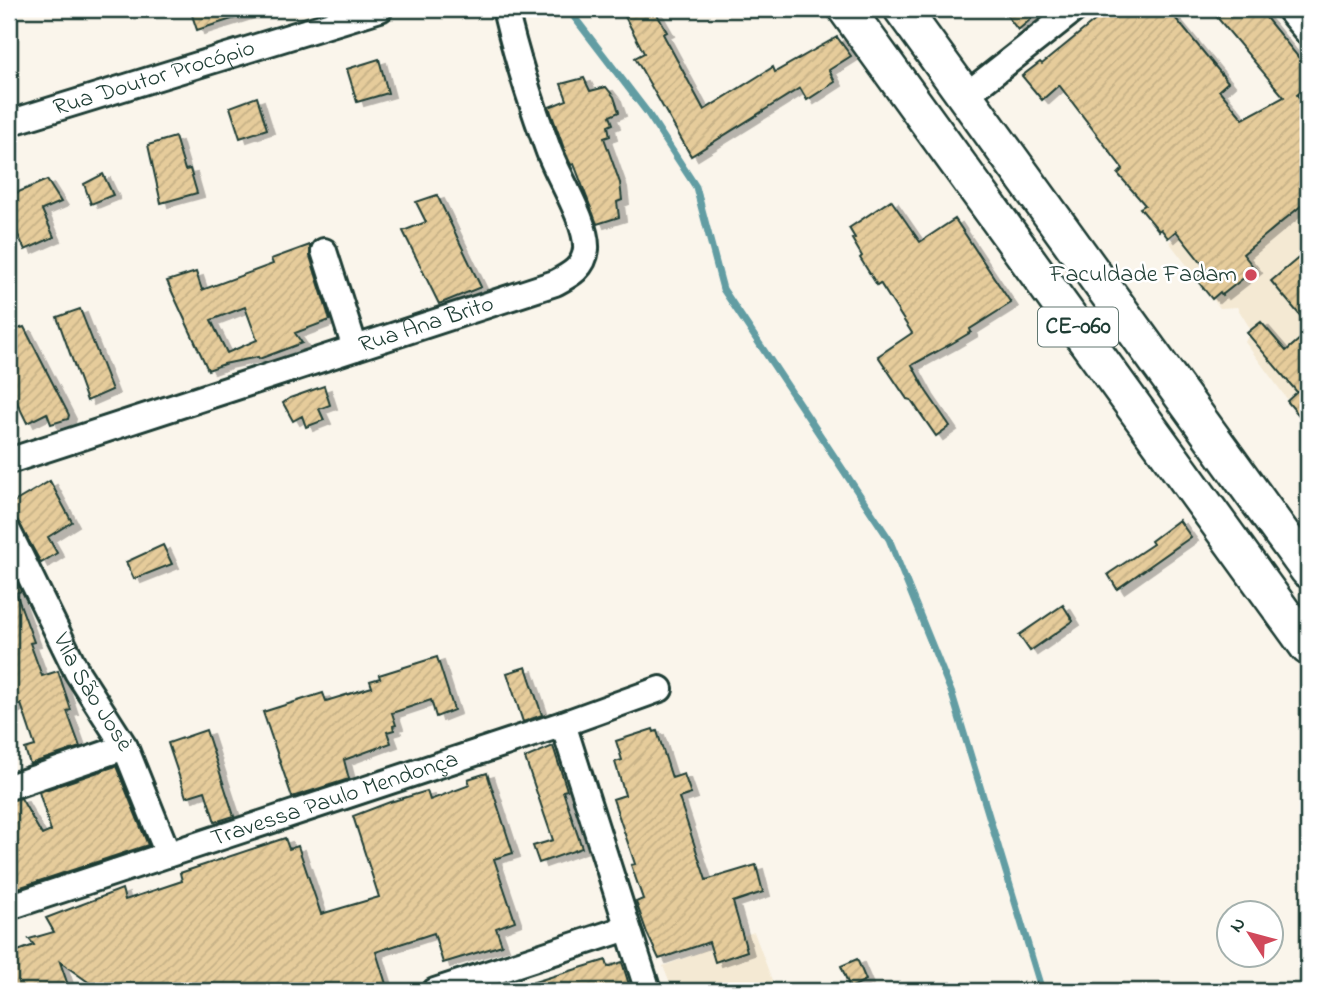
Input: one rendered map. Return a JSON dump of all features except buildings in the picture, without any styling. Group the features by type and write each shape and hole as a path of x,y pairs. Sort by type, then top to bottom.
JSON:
{"highway":[{"name":"CE-060","path":"846,9 1308,647"},
{"name":"CE-060","path":"902,9 1308,569"}],"street":[{"name":"Rua Doutor Procópio","path":"9,123 380,9"},
{"name":"Rua Ana Brito","path":"9,461 555,283 572,274 582,263 586,242 576,210 548,150 513,44 506,9"},
{"path":"965,96 1076,9"},
{"path":"1288,9 1308,33"},
{"path":"324,251 355,348"},
{"name":"Vila São Josè","path":"9,533 78,672 125,747 168,854"},
{"name":"Travessa Paulo Mendonça","path":"9,907 660,690"},
{"path":"563,724 648,991"},
{"path":"12,786 125,747"},
{"path":"435,991 627,928"}],"shaded area":[{"name":"Faculdade Fadam","path":"1308,107 1308,381 1287,399 1245,342 1251,330 1237,307 1220,308 1169,242 1259,166 1253,157"},
{"path":"754,932 776,991 673,991 663,966"}],"waterway":[{"path":"568,9 647,112 696,187 723,289 889,539 952,694 1042,991"}],"place":[{"name":"Faculdade Fadam","path":"1251,275"}]}
